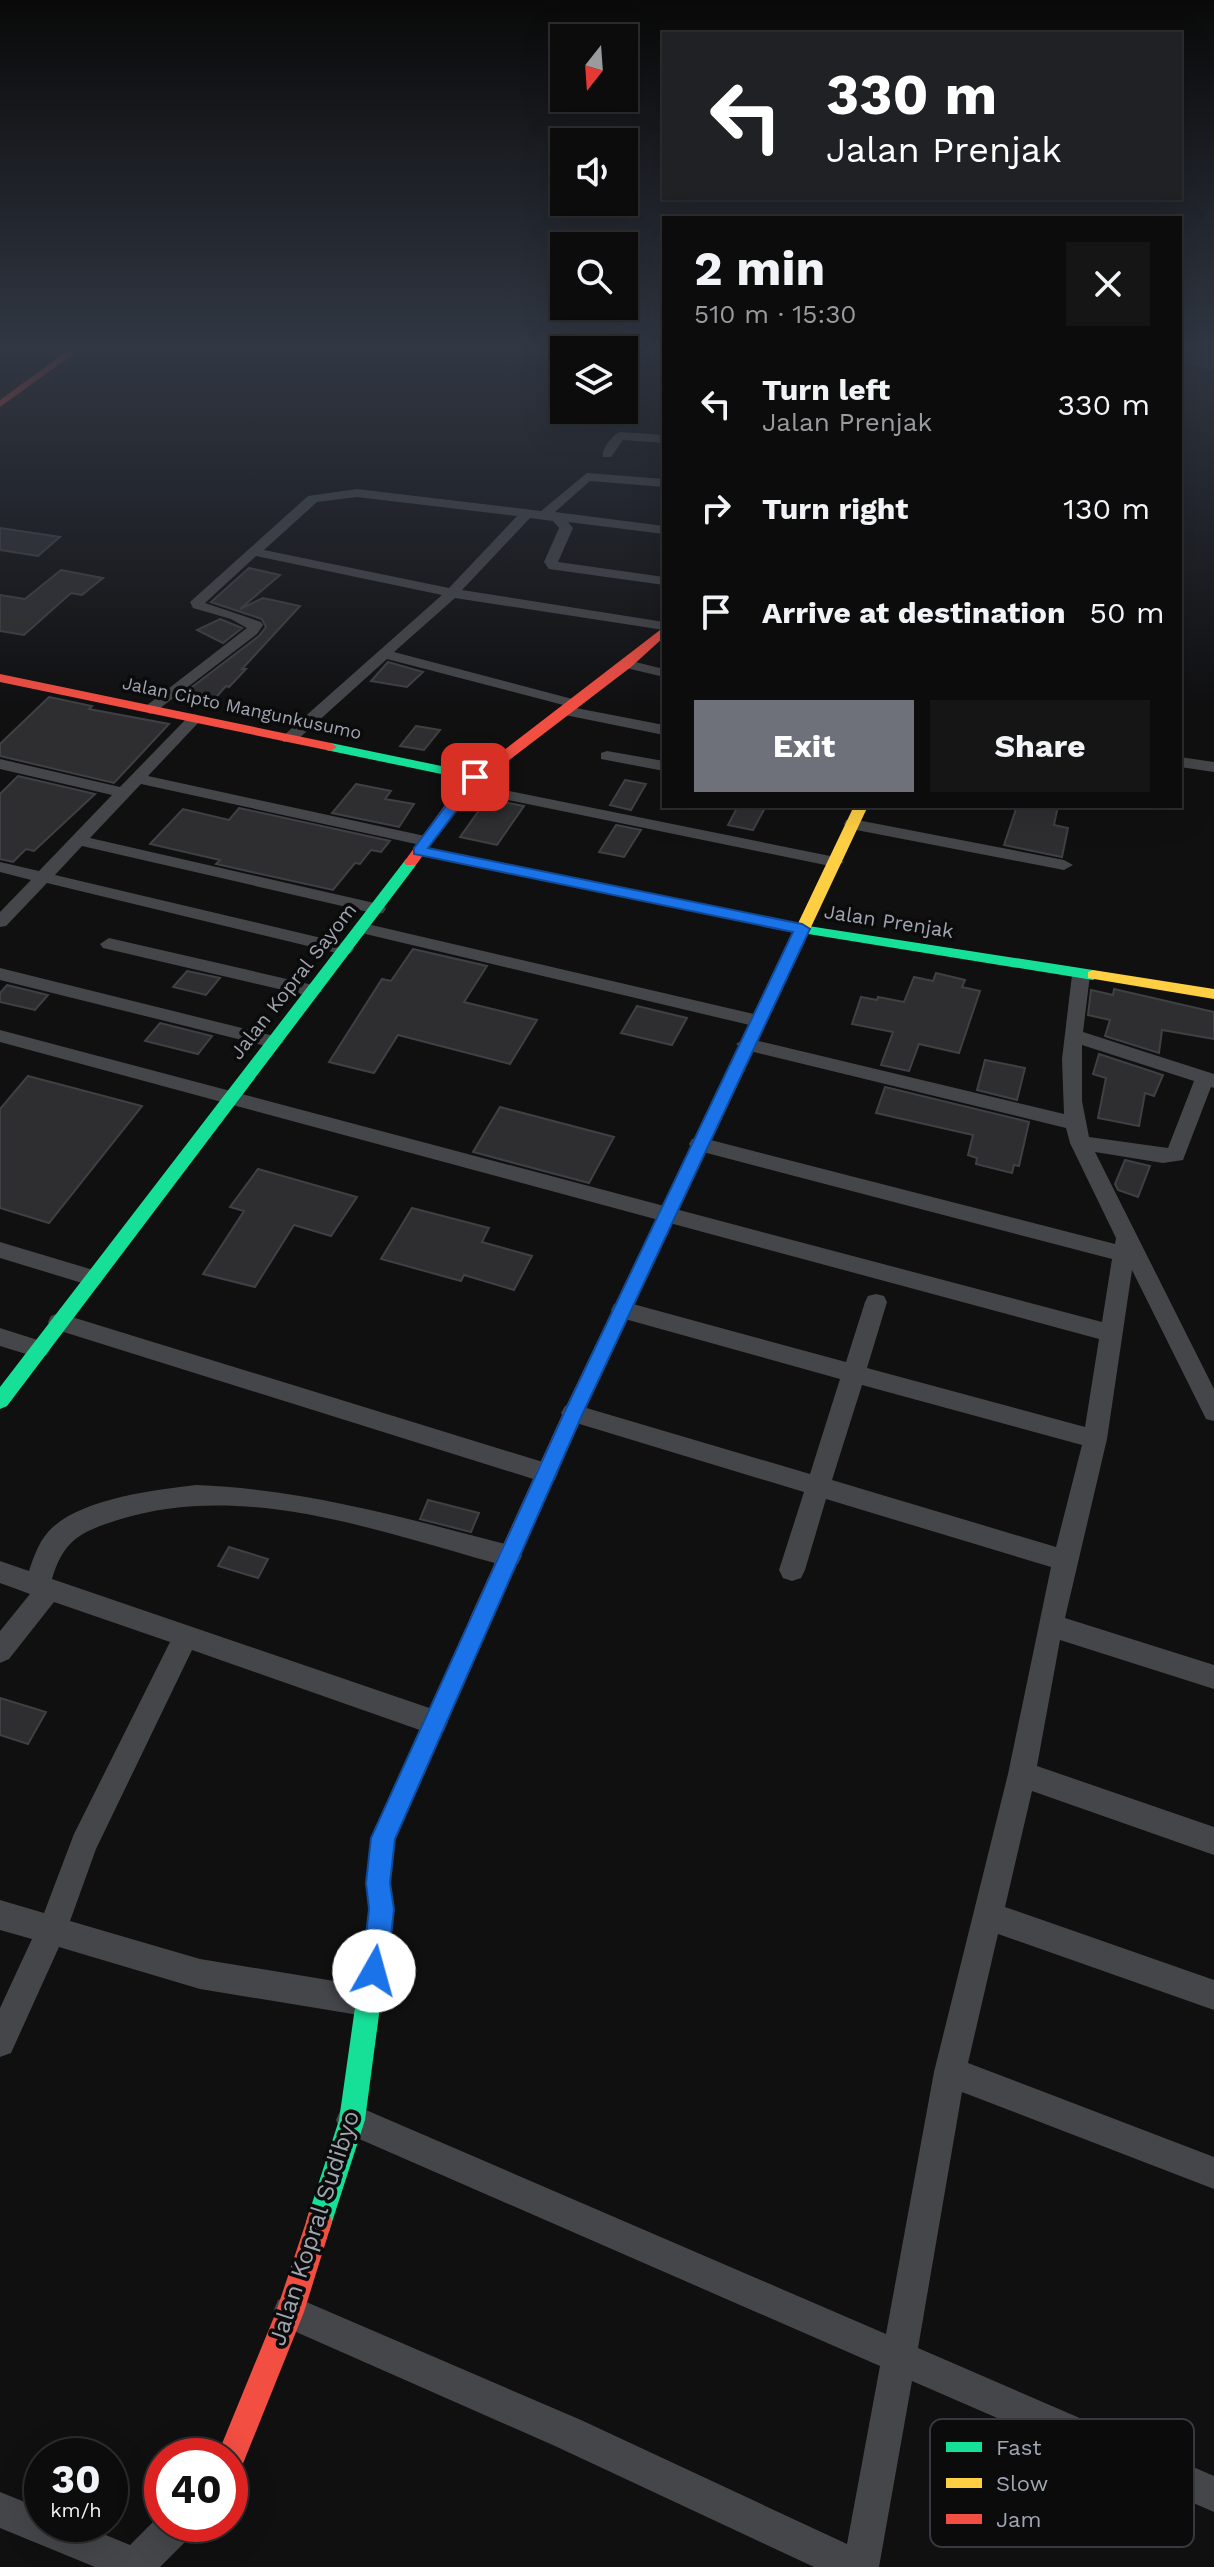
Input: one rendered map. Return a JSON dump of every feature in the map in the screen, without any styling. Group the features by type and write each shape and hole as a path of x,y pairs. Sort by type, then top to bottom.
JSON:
{"main road":[{"name":"Jalan Kopral Sayom","path":"0,1401 363,928 470,782 627,664 662,631"},
{"name":"Jalan Cipto Mangunkusumo","path":"0,678 289,739 470,782"},
{"name":"Jalan Kopral Sudibyo","path":"239,2438 290,2312 352,2120 371,2002 381,1909 378,1883 383,1838 573,1413 860,808"},
{"name":"Jalan Prenjak","path":"422,846 802,929 1214,994"}],"street":[{"path":"550,516 587,477 662,483"},
{"path":"150,709 256,625 197,603 313,499 346,494 662,530"},
{"path":"289,739 452,593 526,514"},
{"path":"550,516 566,528 551,562 554,566 662,581"},
{"path":"255,552 452,593 662,629"},
{"path":"383,654 570,708 662,730"},
{"path":"627,664 662,673"},
{"path":"1,920 194,719"},
{"path":"607,756 662,766"},
{"path":"1182,762 1214,767"},
{"path":"0,764 125,793"},
{"path":"138,779 422,846"},
{"path":"470,782 835,862"},
{"path":"852,824 1064,865"},
{"path":"78,840 377,909"},
{"path":"0,867 345,949"},
{"path":"363,928 758,1021"},
{"path":"109,944 313,991"},
{"path":"0,974 274,1042"},
{"path":"1081,975 1073,1035 1070,1102 1077,1133 1125,1247 1214,1412"},
{"path":"746,1044 1163,1156 1176,1155 1210,1079 1073,1035"},
{"path":"0,1036 1111,1333"},
{"path":"699,1144 1125,1247"},
{"path":"290,2312 568,2433 858,2567 950,2072 1022,1774 1064,1560 1095,1439 1125,1247"},
{"path":"0,1250 92,1278"},
{"path":"792,1570 876,1302"},
{"path":"622,1310 1095,1439"},
{"path":"59,1322 546,1473"},
{"path":"0,1337 39,1349"},
{"path":"573,1413 1064,1560"},
{"path":"0,1651 44,1587 50,1550 61,1535 110,1511 180,1494 248,1497 329,1511 509,1556"},
{"path":"0,1572 434,1722"},
{"path":"1050,1625 1214,1677"},
{"path":"0,2042 52,1930 84,1844 186,1636"},
{"path":"1022,1774 1214,1841"},
{"path":"0,1915 200,1974 371,2002"},
{"path":"986,1915 1214,1995"},
{"path":"950,2072 1214,2173"},
{"path":"352,2120 1042,2419"},
{"path":"1194,2485 1214,2494"},
{"path":"0,2510 134,2566 159,2542"}],"building":[{"path":"0,528 60,537 38,556 0,550"},
{"path":"249,568 280,575 240,609 263,598 300,606 242,669 246,669 211,703 179,697 259,636 266,627 262,619 211,602"},
{"path":"61,570 103,578 82,595 71,593 24,635 0,631 0,595 25,599"},
{"path":"220,619 242,628 223,643 197,630"},
{"path":"388,662 423,672 407,687 371,681"},
{"path":"49,697 92,706 89,709 169,724 114,783 0,756 0,744"},
{"path":"416,726 440,730 424,750 400,746"},
{"path":"18,776 95,794 34,851 26,849 13,862 0,859 0,794"},
{"path":"625,780 646,784 631,810 610,805"},
{"path":"356,784 391,791 385,799 414,804 399,827 332,813"},
{"path":"487,799 524,806 497,845 460,837"},
{"path":"239,808 390,841 381,852 371,850 360,864 355,863 333,890 216,864 220,860 150,844 183,809 229,820"},
{"path":"737,808 765,808 753,830 728,825"},
{"path":"1016,808 1058,808 1054,825 1068,828 1062,857 1004,845"},
{"path":"616,825 641,830 624,857 599,852"},
{"path":"413,949 487,966 464,1002 537,1020 510,1064 398,1035 374,1073 329,1062 382,979 391,981"},
{"path":"187,971 220,978 206,995 173,987"},
{"path":"936,973 965,980 962,987 980,991 959,1053 919,1044 909,1071 881,1065 893,1032 852,1024 861,997 904,1002 914,977 933,981"},
{"path":"7,985 48,995 35,1010 0,1002 0,993"},
{"path":"1114,989 1214,1012 1214,1039 1162,1030 1159,1053 1105,1036 1110,1020 1088,1015 1091,990 1113,995"},
{"path":"637,1006 687,1018 672,1045 621,1033"},
{"path":"160,1023 212,1036 198,1054 145,1041"},
{"path":"1099,1054 1163,1075 1154,1096 1145,1093 1139,1126 1098,1118 1106,1078 1093,1074"},
{"path":"985,1060 1025,1068 1017,1100 977,1090"},
{"path":"28,1076 142,1106 49,1223 0,1208 0,1109"},
{"path":"885,1087 1029,1122 1019,1166 1014,1165 1012,1173 976,1164 977,1158 968,1155 973,1135 876,1113"},
{"path":"500,1107 614,1137 589,1183 473,1152"},
{"path":"1125,1160 1150,1166 1138,1197 1118,1190 1115,1184"},
{"path":"258,1169 357,1197 331,1236 294,1225 255,1287 203,1274 244,1211 230,1207"},
{"path":"412,1208 489,1228 482,1242 532,1256 514,1290 464,1275 461,1281 381,1259"},
{"path":"428,1500 479,1513 471,1532 420,1519"},
{"path":"229,1547 268,1559 258,1578 218,1566"},
{"path":"0,1698 46,1712 28,1744 0,1735"}],"traffic: fast":[{"path":"331,747 475,777"},
{"path":"419,851 802,929 1093,975"},
{"path":"0,1401 411,862"},
{"path":"319,2222 352,2120 381,1909 378,1883 383,1838 481,1618"}],"traffic: slow":[{"path":"716,1112 860,808"},
{"path":"1093,975 1214,994"}],"traffic: jam":[{"path":"411,862 465,787 627,664 662,633"},
{"path":"0,678 331,747"},
{"path":"481,1618 573,1413 716,1112"},
{"path":"239,2438 290,2312 319,2222"}],"route":[{"path":"374,1971 381,1909 378,1883 383,1838 573,1413 802,929 419,851 475,777"}]}
